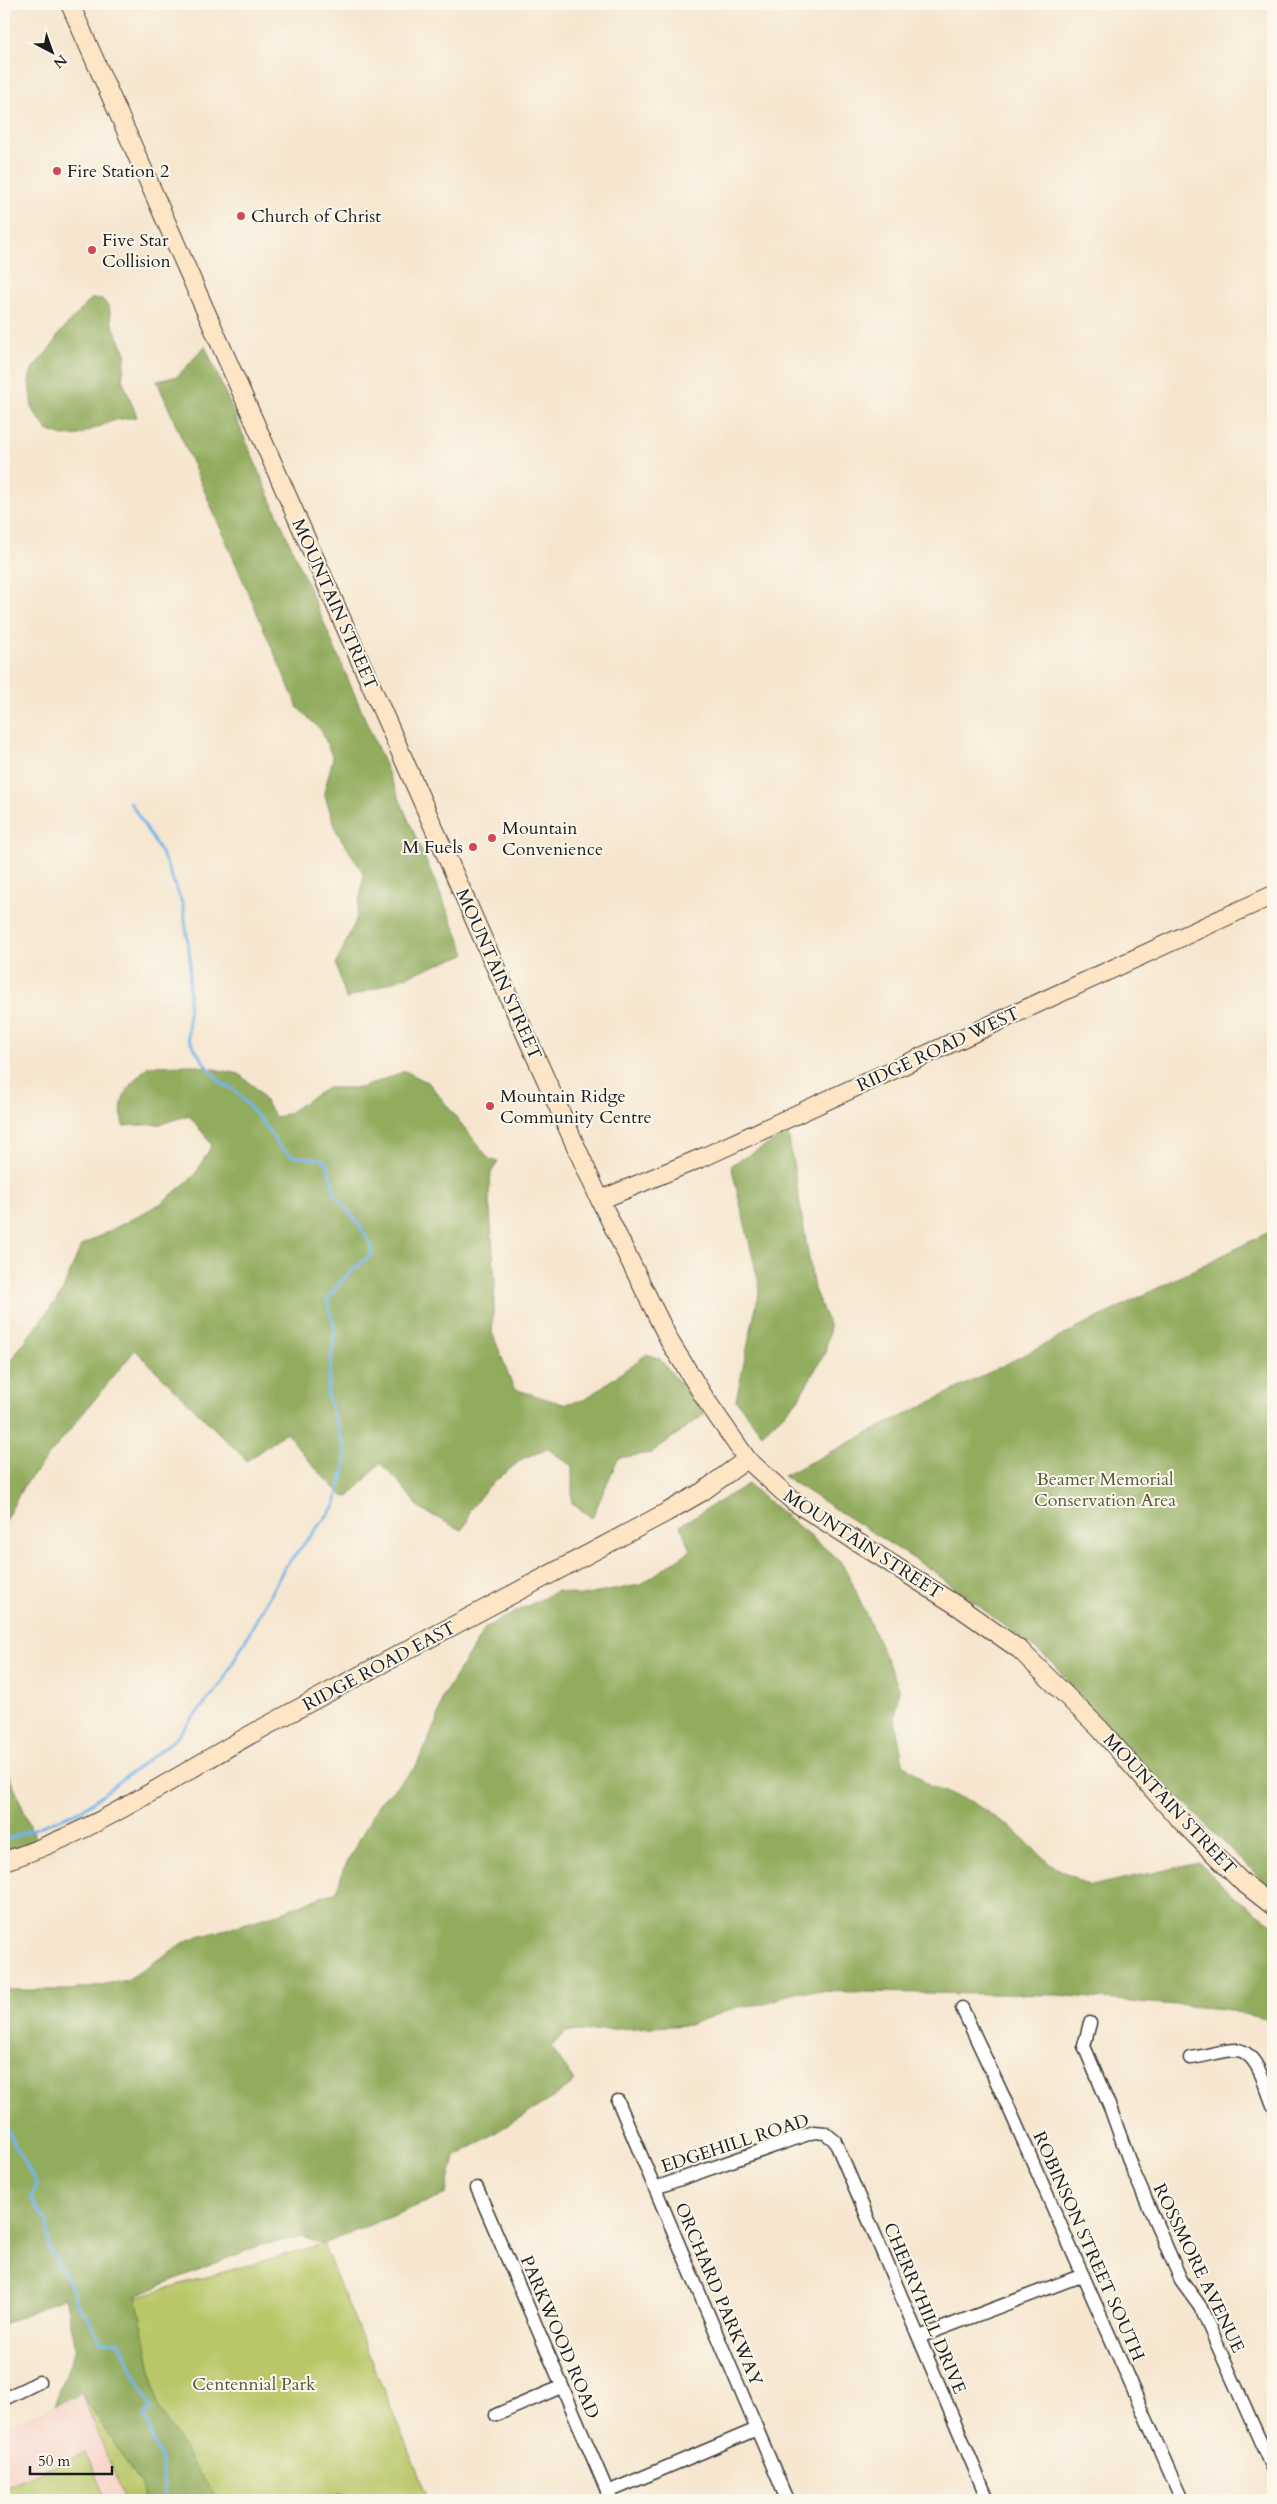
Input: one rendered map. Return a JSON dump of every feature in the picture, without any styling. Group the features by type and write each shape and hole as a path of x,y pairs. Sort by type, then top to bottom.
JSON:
{"main road":[{"name":"MOUNTAIN STREET","path":"70,4 600,1200 670,1342 706,1400 747,1459 793,1501 956,1605 1020,1650 1100,1728 1177,1817 1241,1881 1273,1906"},
{"name":"RIDGE ROAD WEST","path":"600,1200 706,1156 1273,896"},
{"name":"RIDGE ROAD EAST","path":"4,1861 82,1830 126,1807 253,1734 667,1512 702,1492 747,1459"}],"street":[{"name":"ROBINSON STREET SOUTH","path":"962,2008 1012,2115 1182,2500"},
{"name":"ROSSMORE AVENUE","path":"1090,2023 1084,2046 1111,2110 1131,2166 1181,2280 1200,2306 1273,2470"},
{"path":"1190,2058 1237,2050 1248,2054 1254,2062 1273,2104"},
{"name":"ORCHARD PARKWAY","path":"618,2101 787,2500"},
{"name":"EDGEHILL ROAD","path":"656,2188 814,2132 826,2133"},
{"name":"CHERRYHILL DRIVE","path":"826,2133 835,2141 988,2500"},
{"name":"PARKWOOD ROAD","path":"477,2188 561,2387 610,2496"},
{"path":"919,2337 1083,2275"},
{"path":"4,2399 39,2382"},
{"path":"496,2415 561,2387"},
{"path":"610,2496 757,2430"}],"shaded area":[{"path":"82,2394 125,2500 4,2500 4,2426"}],"green space":[{"path":"91,299 102,299 109,307 112,324 126,353 122,379 137,417 115,420 79,435 63,436 47,430 32,409 29,381 32,369 53,345 58,335"},
{"path":"205,346 466,954 346,999 336,964 356,920 364,874 337,832 324,793 333,758 321,730 298,708 157,381 178,376"},
{"path":"193,1065 239,1074 257,1089 276,1118 288,1113 327,1088 361,1088 405,1071 429,1083 490,1160 498,1161 491,1173 489,1196 495,1283 492,1332 514,1389 563,1404 584,1400 647,1354 660,1359 705,1414 651,1453 618,1458 592,1518 572,1503 572,1466 548,1449 522,1459 487,1488 469,1511 467,1523 461,1530 420,1509 398,1481 380,1463 349,1497 343,1496 313,1466 286,1432 247,1461 135,1350 23,1487 4,1523 4,1369 61,1294 81,1246 162,1203 195,1175 212,1145 189,1115 161,1124 123,1126 122,1115 123,1099 126,1092 148,1066"},
{"path":"788,1133 814,1289 830,1327 825,1353 797,1401 762,1434 736,1400 760,1288 731,1165"},
{"name":"Beamer Memorial Conservation Area","path":"1273,1230 1273,1891 1105,1725 1051,1661 933,1571 783,1476"},
{"path":"748,1484 840,1561 849,1576 899,1688 895,1719 903,1763 929,1786 972,1802 1012,1828 1051,1865 1090,1886 1199,1863 1236,1898 1273,1924 1273,2021 1224,2009 1056,1995 798,1991 763,2004 737,2007 689,2025 565,2032 551,2047 575,2081 554,2097 455,2157 446,2194 323,2244 302,2237 261,2245 136,2295 159,2409 192,2463 216,2497 249,2500 144,2500 142,2486 82,2394 54,2405 76,2348 65,2297 4,2324 4,1990 72,1990 127,1980 188,1940 271,1916 337,1891 343,1870 379,1803 415,1768 437,1722 443,1696 486,1627 557,1591 581,1596 640,1585 691,1550 680,1525"},
{"path":"4,1763 38,1845 4,1855"},
{"name":"Centennial Park","path":"323,2244 429,2500 125,2500 82,2394 103,2306"},
{"path":"86,2453 106,2500 4,2500 4,2487"},
{"path":"340,2493 358,2500 325,2500"}],"waterway":[{"path":"4,1841 82,1810 174,1740 222,1683 285,1567 335,1506 345,1468 345,1450 327,1395 335,1329 327,1300 342,1280 372,1254 371,1244 358,1223 335,1195 328,1165 322,1159 292,1156 279,1146 264,1124 234,1089 222,1084 205,1064 188,1038 190,958 183,905 163,856 130,802"},
{"path":"4,2105 7,2128 37,2185 31,2198 47,2223 49,2248 74,2292 76,2304 90,2320 100,2342 119,2341 151,2409 144,2415 162,2463 165,2500"}],"place":[{"name":"Fire Station 2","path":"57,171"},
{"name":"Church of Christ","path":"241,216"},
{"name":"Five Star Collision","path":"92,250"},
{"name":"Mountain Convenience","path":"492,838"},
{"name":"M Fuels","path":"473,847"},
{"name":"Mountain Ridge Community Centre","path":"490,1106"}]}
